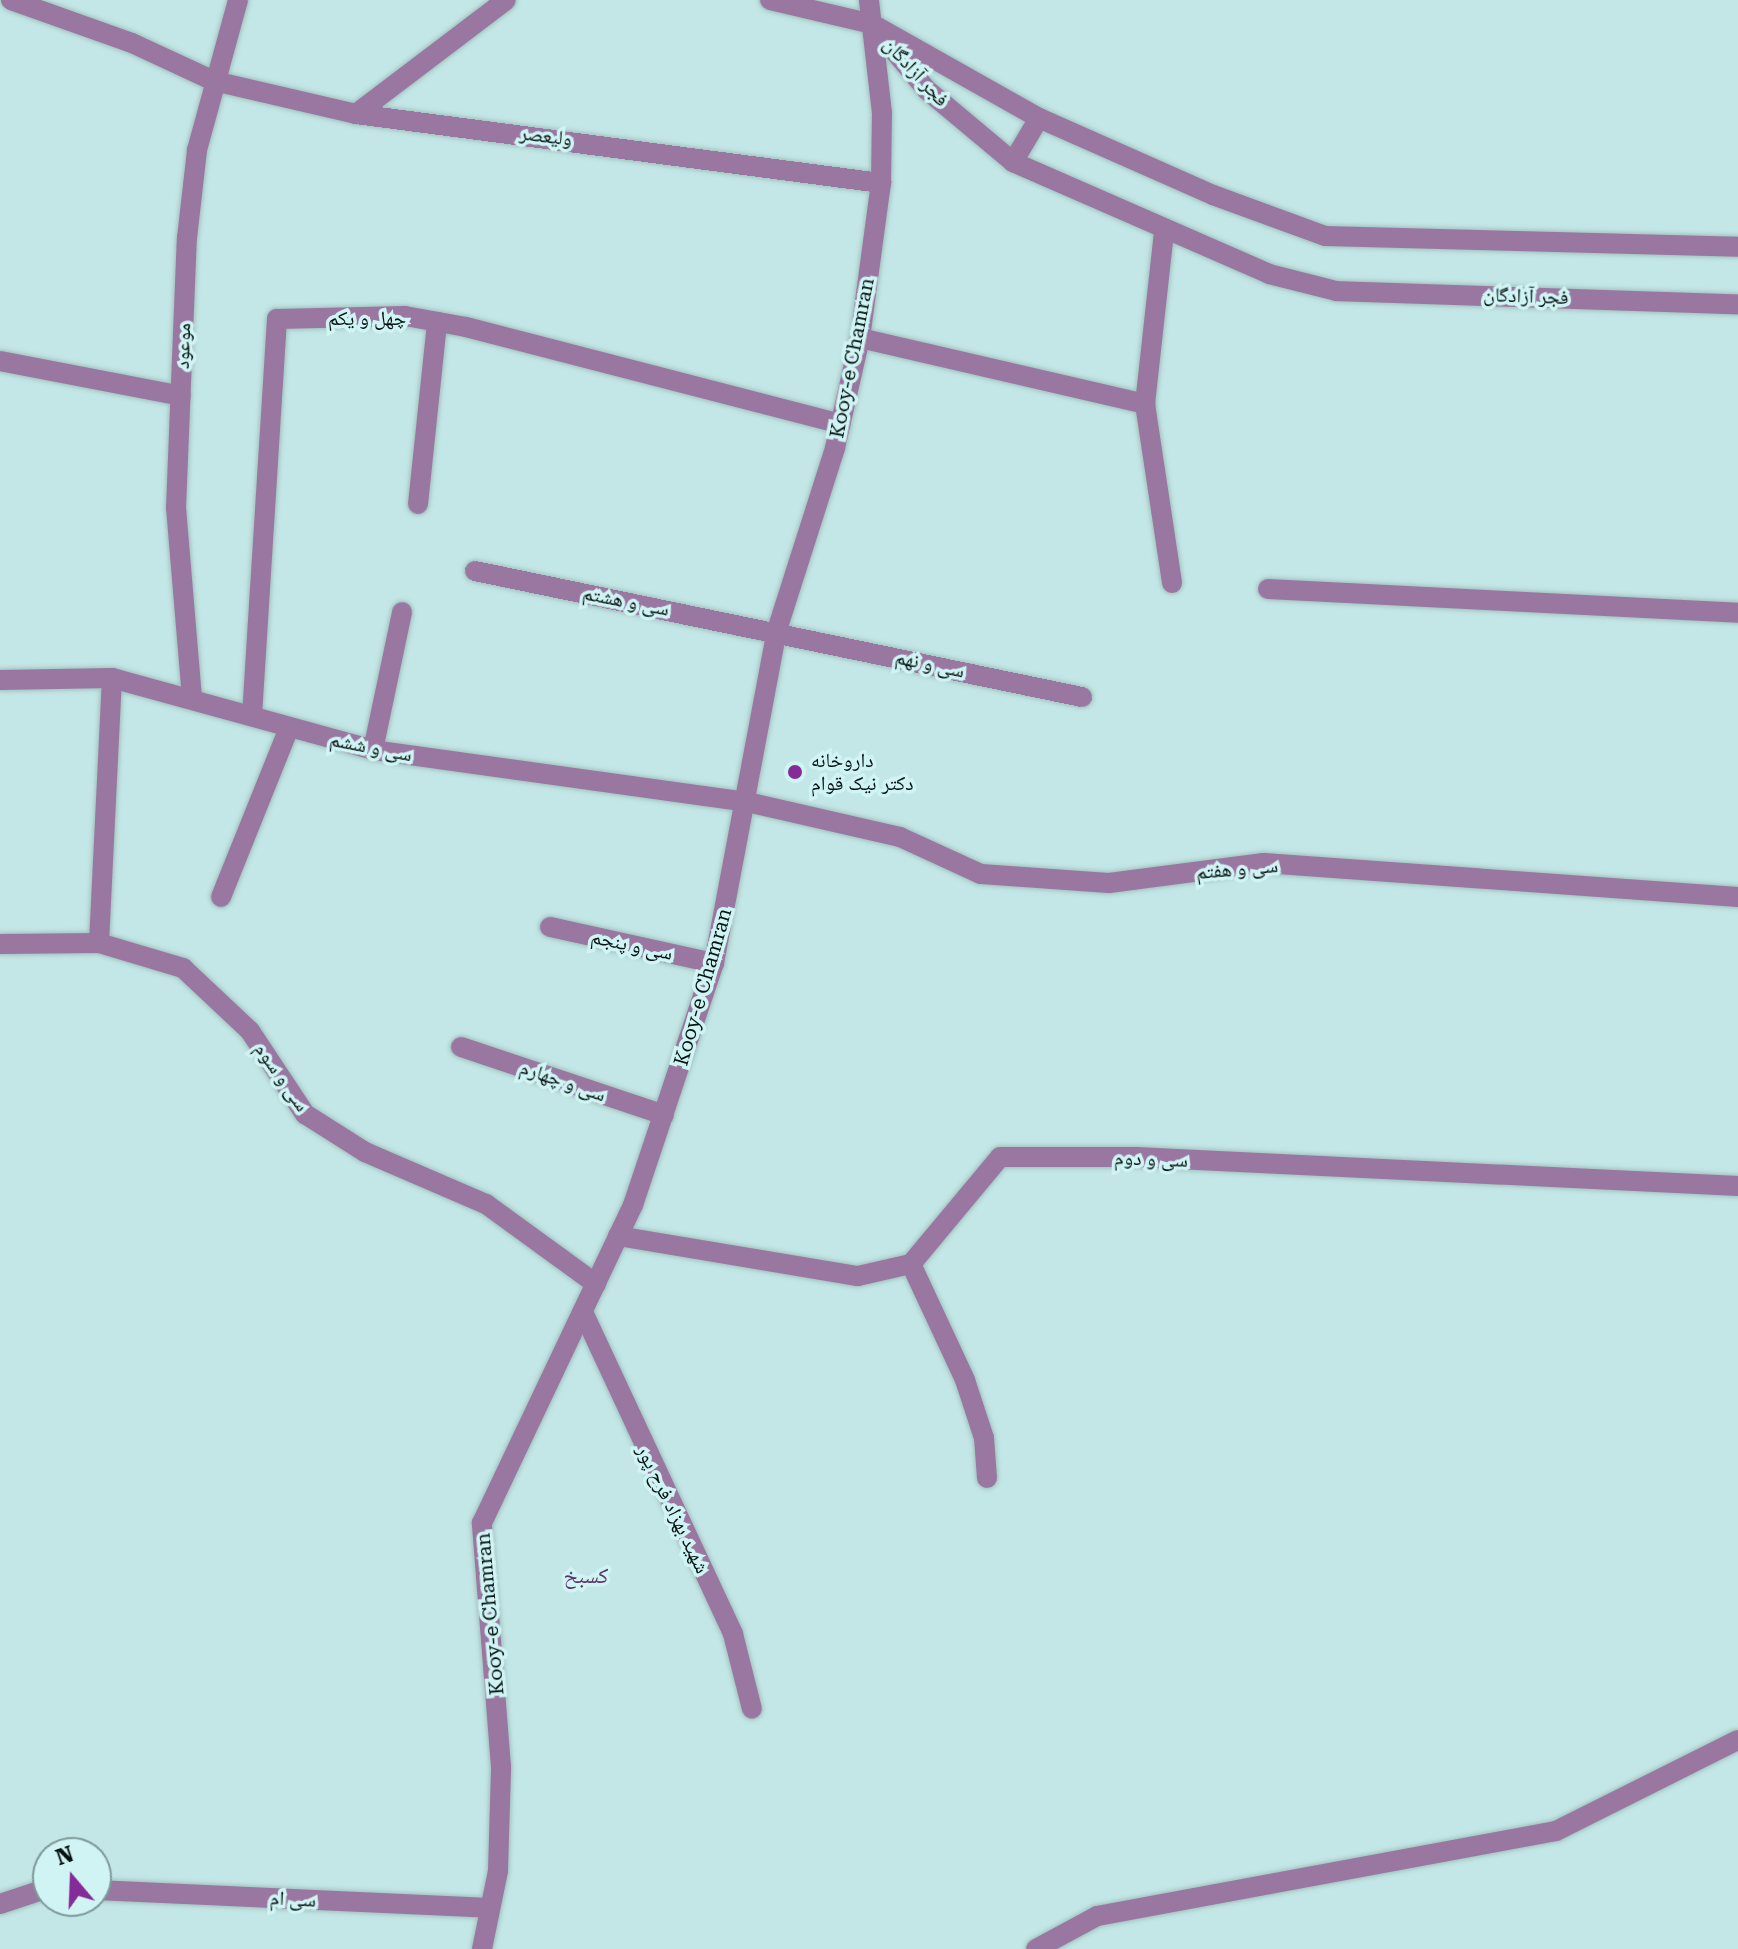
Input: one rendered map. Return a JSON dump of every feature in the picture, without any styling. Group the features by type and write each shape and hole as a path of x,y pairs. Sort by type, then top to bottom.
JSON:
{"street":[{"name":"ولیعصر","path":"11,0 132,43 214,81 356,114 881,183"},
{"name":"موعود","path":"192,698 176,508 187,238 197,150 238,0"},
{"path":"356,114 506,0"},
{"path":"770,0 872,24"},
{"name":"Kooy-e Chamran","path":"482,1949 498,1871 501,1767 482,1523 618,1236 664,1115 714,963 747,802 777,630 841,424 860,338 881,183 882,113 869,0"},
{"name":"فجر آزادگان","path":"872,24 1039,118 1213,195 1325,236 1738,247"},
{"name":"فجر آزادگان","path":"872,24 927,90 1013,162 1164,232 1269,274 1336,291 1738,304"},
{"path":"1013,162 1039,118"},
{"path":"1164,232 1145,404 1172,583"},
{"name":"چهل و یکم","path":"252,716 277,319 405,316 841,424"},
{"path":"418,504 437,322"},
{"path":"860,338 1145,404"},
{"path":"0,361 181,396"},
{"name":"سی و هشتم","path":"475,571 777,630"},
{"path":"1268,589 1738,613"},
{"path":"373,750 402,612"},
{"name":"سی و نهم","path":"777,630 1082,697"},
{"path":"99,943 112,678"},
{"name":"سی و ششم","path":"0,680 112,678 373,750 747,802"},
{"path":"221,897 289,728"},
{"name":"سی و هفتم","path":"747,802 900,837 981,874 1109,883 1264,863 1738,897"},
{"name":"سی و پنجم","path":"550,927 714,963"},
{"name":"سی و سوم","path":"0,944 99,943 183,968 250,1031 305,1114 365,1152 486,1204 596,1284"},
{"name":"سی و چهارم","path":"461,1047 664,1115"},
{"name":"سی و دوم","path":"911,1264 1000,1157 1136,1157 1738,1186"},
{"path":"618,1236 858,1276 911,1264 965,1380 984,1438 987,1478"},
{"name":"شهید بهزاد فرح پور","path":"583,1312 733,1634 752,1709"},
{"path":"1036,1949 1097,1916 1556,1831 1738,1740"},
{"name":"سی ام","path":"112,1891 490,1908"},
{"path":"0,1904 32,1893"}],"place":[{"name":"داروخانه دکتر نیک قوام","path":"795,772"}],"district":[{"name":"کسبخ","path":"586,1576"}]}
